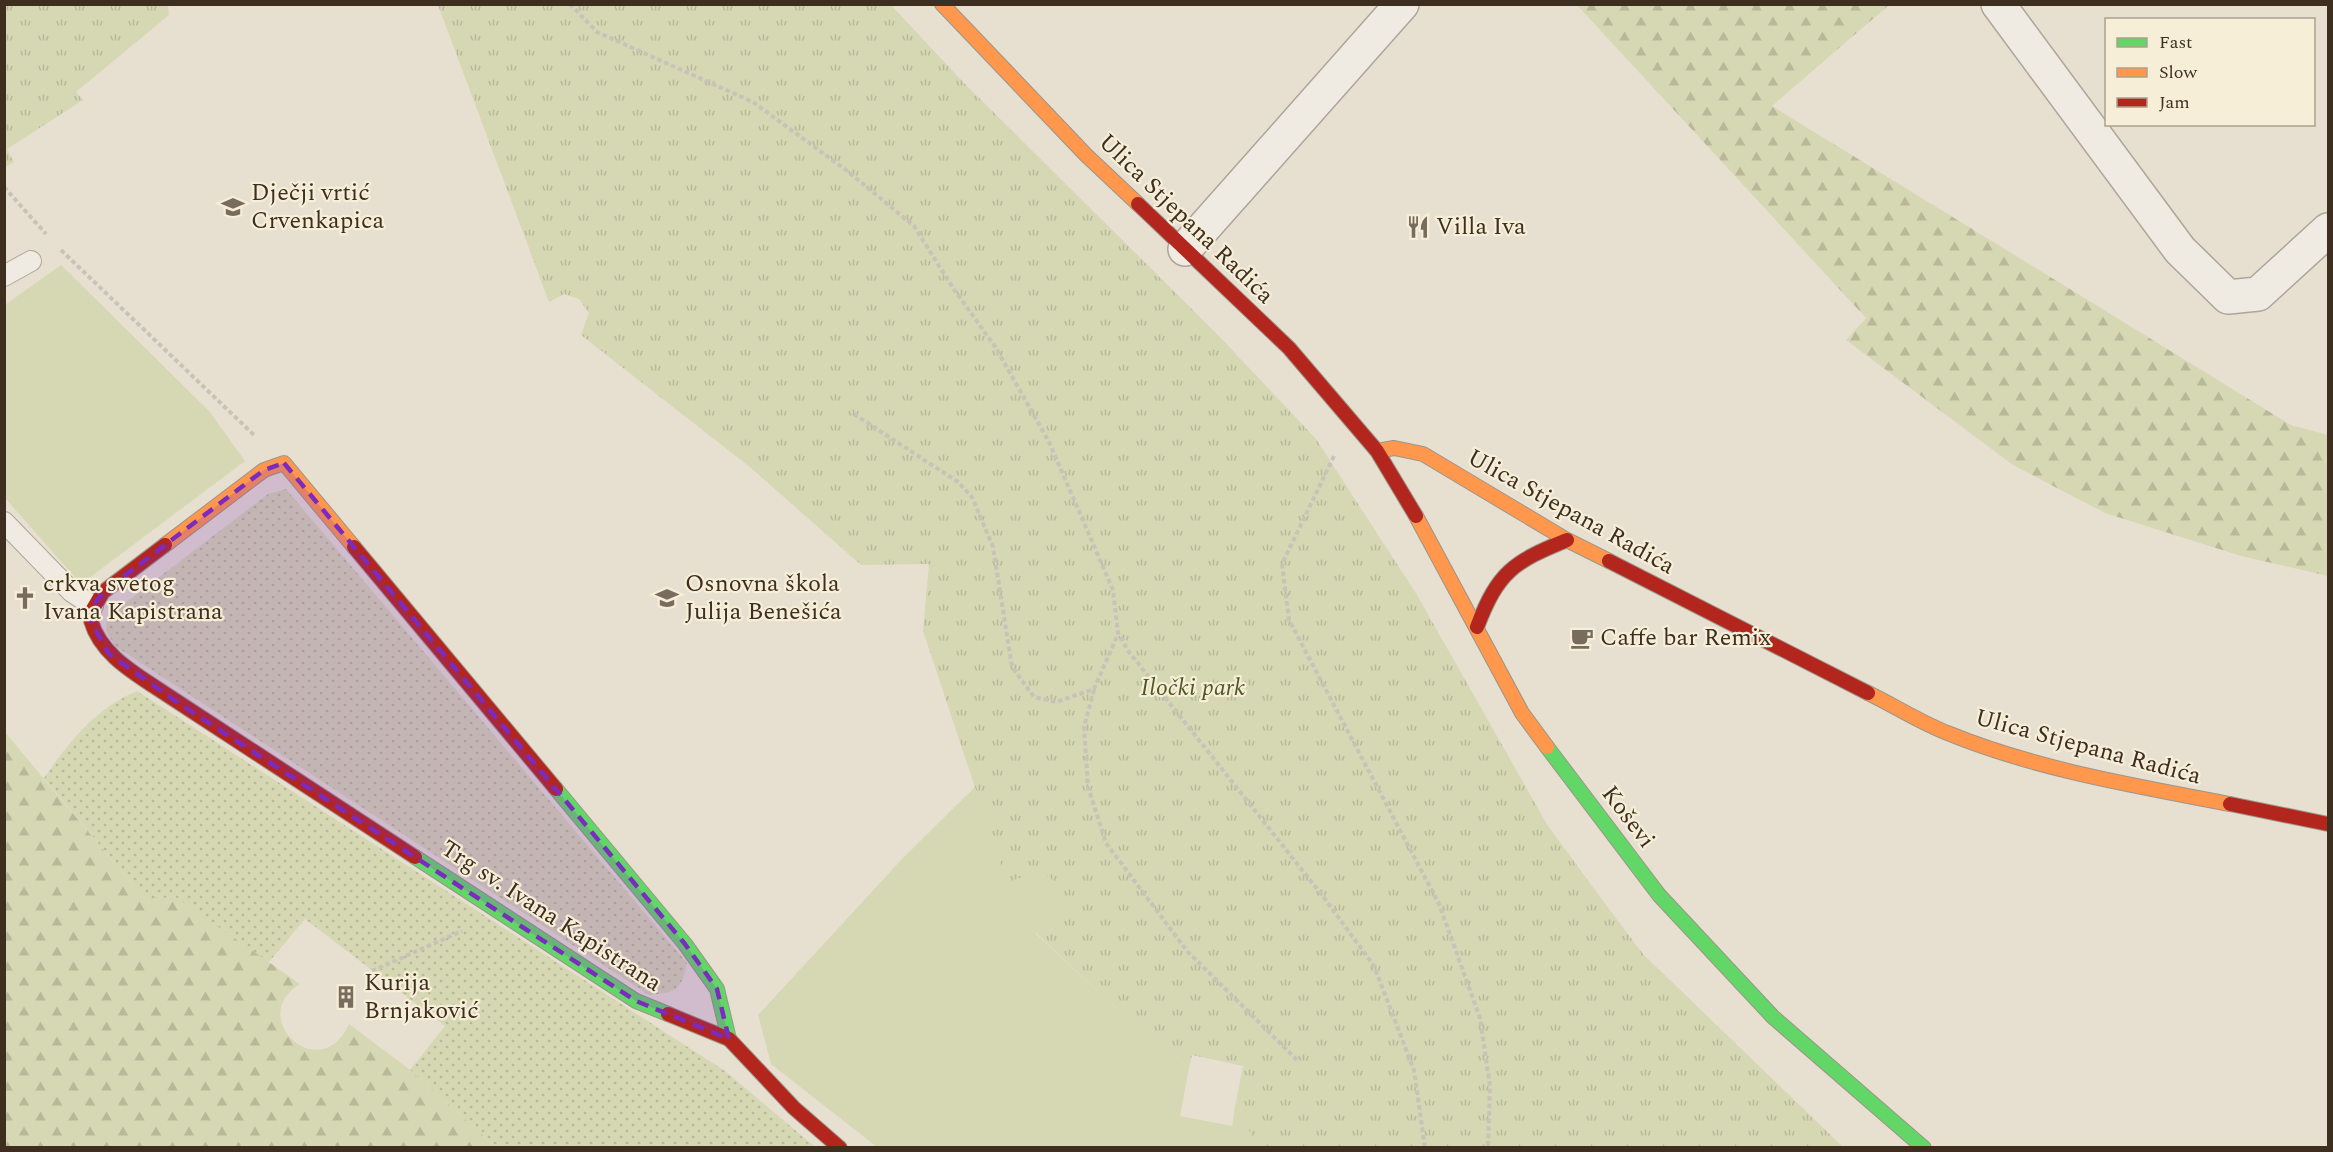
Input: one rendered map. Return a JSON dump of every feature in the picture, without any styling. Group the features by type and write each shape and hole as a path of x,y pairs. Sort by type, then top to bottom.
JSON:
{"street":[{"name":"Ulica Stjepana Radića","path":"942,4 1086,155 1289,348 1377,451 1394,447 1422,454 1567,540 1949,734 2031,760 2108,780 2328,824"},
{"path":"1185,249 1402,4"},
{"path":"1998,4 2180,250 2228,297 2258,294 2328,230"},
{"name":"Koševi","path":"1377,451 1432,542 1522,713 1659,895 1773,1017 1924,1148"},
{"path":"93,606 103,592 264,470 284,463"},
{"name":"Trg sv. Ivana Kapistrana","path":"284,463 685,944 717,989 729,1039"},
{"path":"1477,627 1487,599 1503,573 1529,556 1567,540"},
{"name":"Trg sv. Ivana Kapistrana","path":"93,606 91,622 98,639 109,654 178,703 636,1001 729,1039"},
{"path":"729,1039 794,1108 840,1148"}],"lane":[{"path":"4,276 31,261"},
{"path":"4,522 72,592 93,606"}],"path":[{"path":"570,4 597,32 753,102 846,170 914,225 938,266 1005,364 1049,442 1113,590 1118,633 1129,652 1322,895 1374,966 1414,1070 1425,1148"},
{"path":"4,187 51,240"},
{"path":"59,248 284,463"},
{"path":"854,414 958,482 972,497 993,547 1012,667 1034,697 1056,702 1094,689"},
{"path":"1359,431 1330,460 1282,564 1289,620 1439,904 1480,1018 1490,1086 1488,1148"},
{"path":"1118,633 1094,689 1084,727 1088,787 1106,843 1187,951 1298,1061"},
{"path":"372,971 472,926"}],"highlighted area":[{"path":"284,463 685,944 717,989 729,1039 636,1001 178,703 109,654 91,622 93,606 103,592 264,470"}],"green space":[{"path":"5,4 168,5 169,15 76,92 83,100 7,149 14,162 5,167"},
{"name":"Iločki park","path":"438,5 891,5 963,82 1217,334 1316,439 1417,595 1548,826 1609,909 1643,954 1843,1147 1254,1147 1254,1142 1236,1101 1243,1066 1192,1055 1189,1068 1107,1000 1035,932 1061,907 1007,884 923,631 929,564 861,565 751,468 581,335 589,313 579,299 564,294 549,302"},
{"path":"1577,5 1889,5 1772,106 2291,425 2328,435 2328,576 2241,556 2105,513 2013,465 1846,340 1866,318"},
{"path":"61,265 209,411 245,461 81,584 5,498 5,305"},
{"path":"286,489 687,963 683,979 676,988 666,993 649,995 115,646 106,631 107,617 268,494"},
{"path":"137,691 725,1071 815,1147 496,1147 410,1070 445,1026 305,919 268,963 174,896 147,902 44,778 84,727 122,698"},
{"path":"4,731 147,902 174,896 300,984 285,998 280,1013 284,1028 293,1040 306,1048 321,1049 336,1042 349,1024 409,1069 496,1147 5,1147"},
{"path":"975,787 1007,883 1039,870 1059,885 1061,907 1035,933 1107,1000 1189,1068 1180,1116 1232,1126 1236,1101 1254,1142 1254,1147 877,1147 771,1064 758,1015 902,859"}],"traffic: fast":[{"path":"1547,747 1659,895 1773,1017 1924,1148"},
{"path":"556,789 685,944 717,989 729,1039"},
{"path":"415,857 636,1001 668,1014"}],"traffic: slow":[{"path":"942,4 1086,155 1138,204"},
{"path":"1377,451 1394,448 1423,454 1567,540 1609,561"},
{"path":"165,545 264,470 284,463 354,547"},
{"path":"1416,516 1522,713 1547,747"},
{"path":"1868,693 1939,730 2018,758 2088,776 2230,804"}],"traffic: jam":[{"path":"1138,204 1289,348 1377,451 1416,516"},
{"path":"1477,627 1492,593 1510,571 1533,555 1567,540"},
{"path":"165,545 103,592 93,609 91,621 95,632 108,651 145,681 415,857"},
{"path":"354,547 556,789"},
{"path":"1609,561 1868,693"},
{"path":"2230,804 2328,824"},
{"path":"668,1014 729,1039 794,1108 840,1148"}],"place":[{"name":"Dječji vrtić Crvenkapica","path":"233,207"},
{"name":"Villa Iva","path":"1418,227"},
{"name":"crkva svetog Ivana Kapistrana","path":"25,598"},
{"name":"Osnovna škola Julija Benešića","path":"667,598"},
{"name":"Caffe bar Remix","path":"1582,638"},
{"name":"Kurija Brnjaković","path":"346,997"}]}
